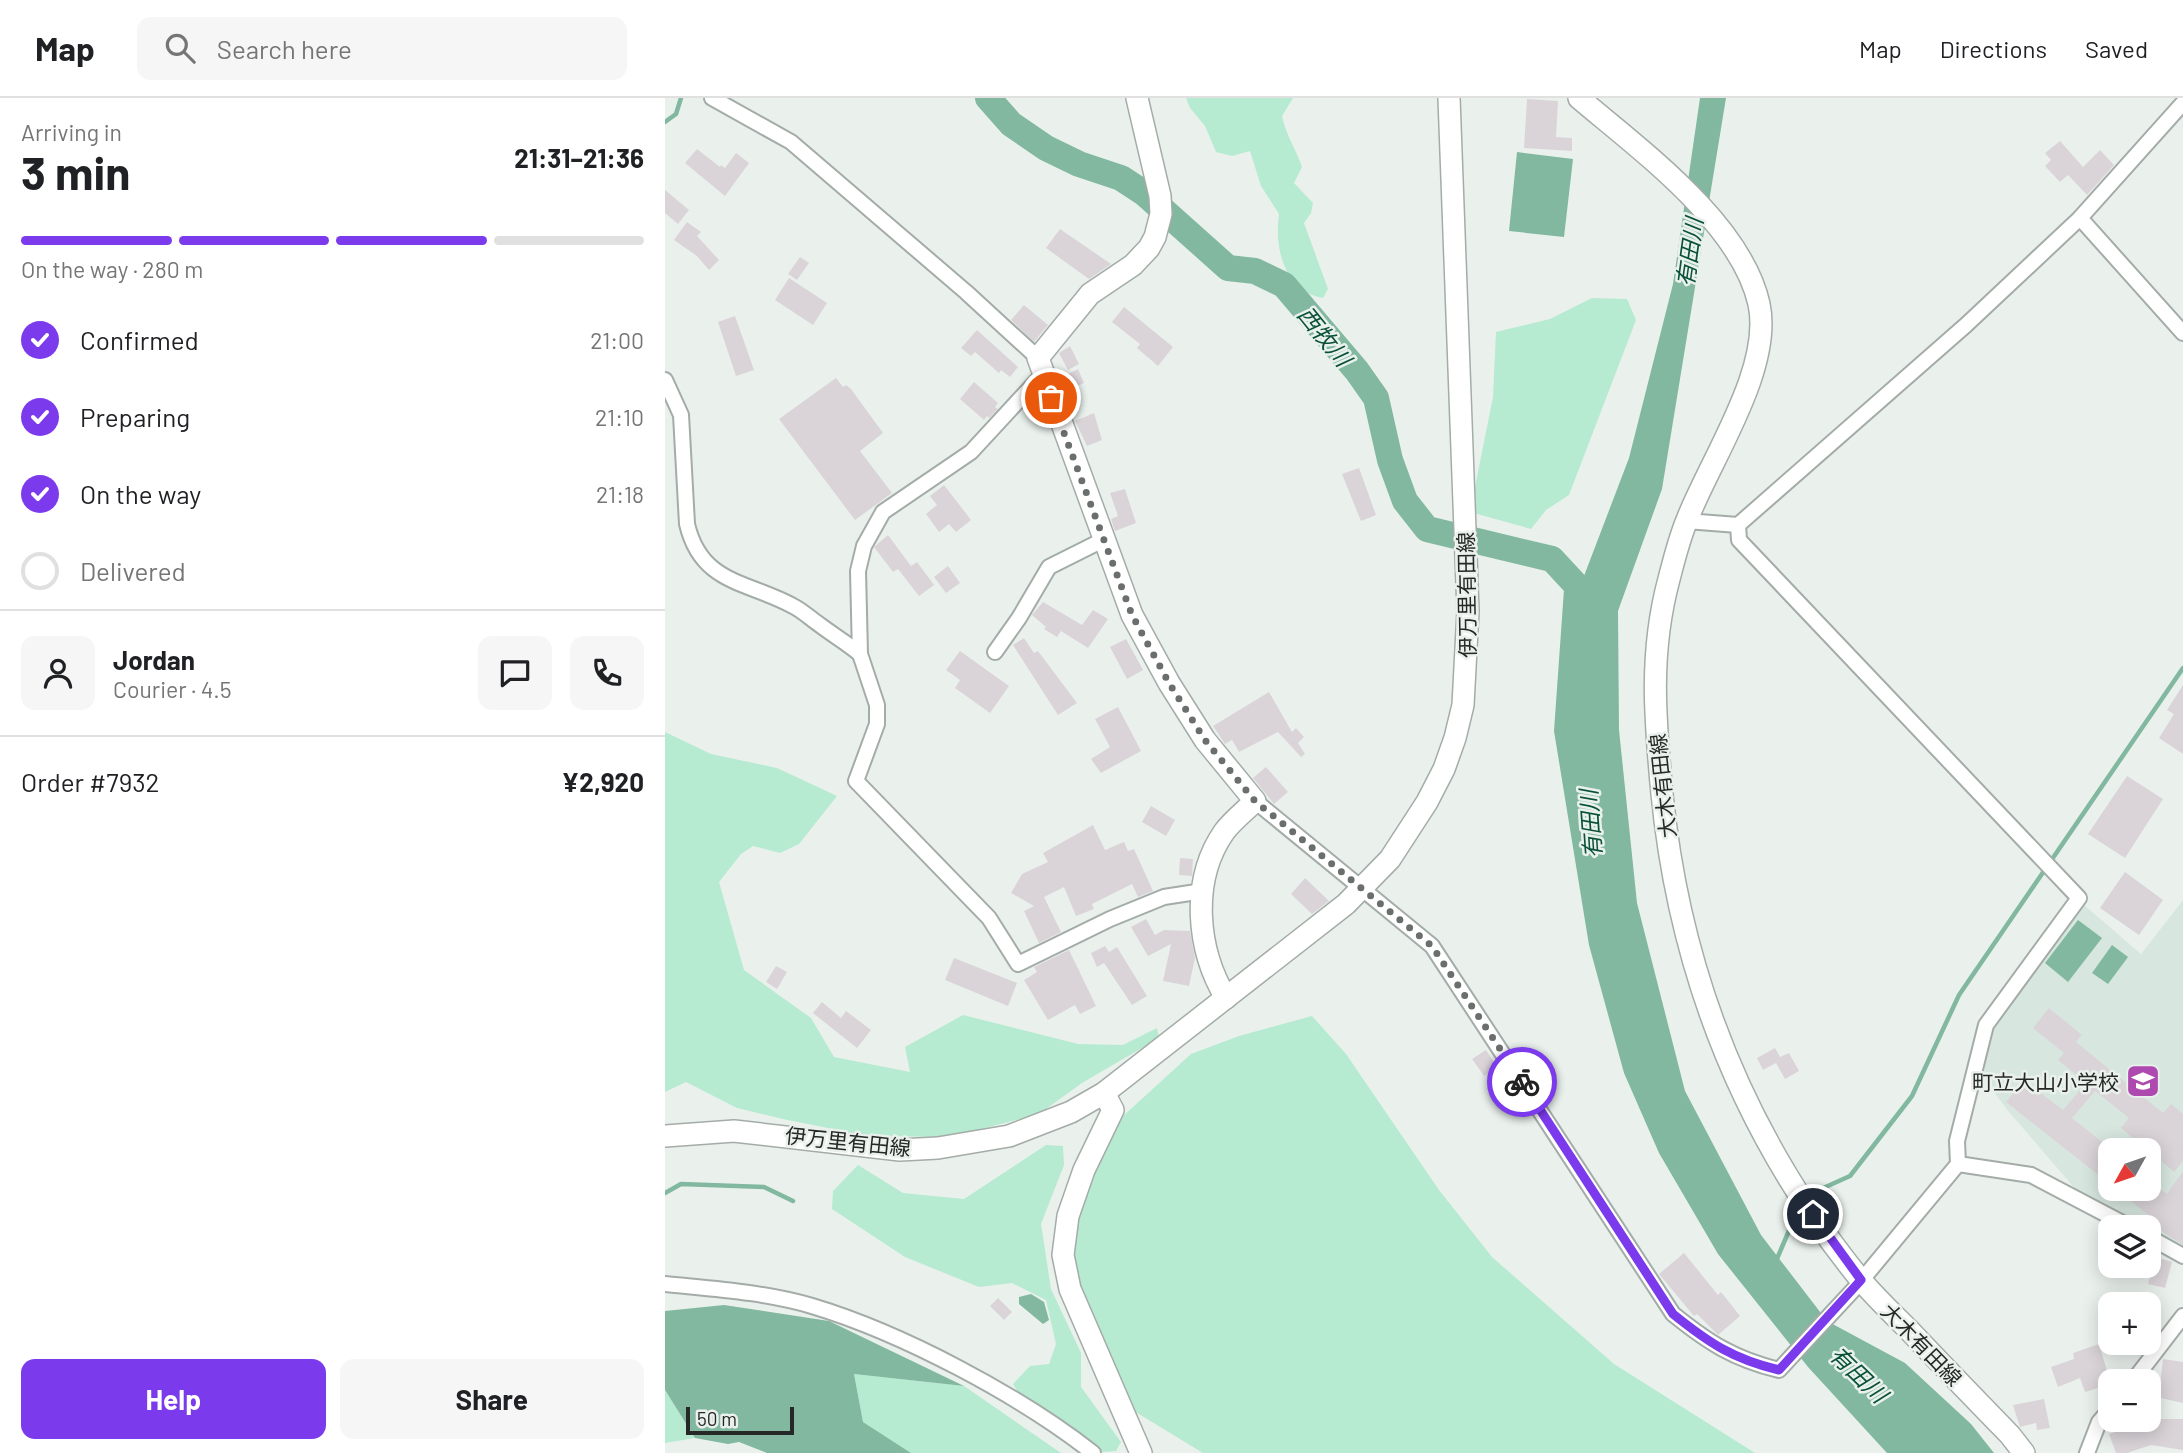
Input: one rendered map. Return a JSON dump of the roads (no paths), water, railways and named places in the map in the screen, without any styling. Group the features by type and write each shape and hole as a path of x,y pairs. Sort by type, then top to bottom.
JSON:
{"main road":[{"path":"1137,98 1160,197 1159,223 1155,237 1142,257 1090,294 1040,366 1132,615 1169,683 1205,740 1255,801 1225,831 1208,860 1203,891 1204,952 1212,976 1226,998"},
{"name":"伊万里有田線","path":"665,1136 734,1131 900,1150 938,1148 1009,1136 1070,1112 1104,1093 1363,888 1390,859 1427,802 1444,769 1464,705 1468,662 1449,98"},
{"name":"大木有田線","path":"1579,98 1654,163 1726,233 1747,270 1759,306 1760,340 1749,383 1686,521 1668,584 1658,633 1653,705 1666,833 1686,937 1704,1002 1749,1108 1854,1288 2010,1435 2024,1453"},
{"path":"1104,1093 1113,1110 1084,1170 1068,1216 1063,1255 1070,1289 1141,1453"}],"street":[{"path":"712,98 791,142 966,292 1040,366 971,452 883,512 865,546 857,571 860,654 877,705 877,724 856,781 989,918 1018,964 1110,919 1164,897 1203,891"},
{"path":"1686,521 1738,525 1966,325 2080,218 2183,103"},
{"path":"2080,218 2183,333"},
{"path":"665,380 681,415 685,502 691,541 712,569 726,579 765,591 797,608 860,654"},
{"path":"1255,801 1432,946 1673,1314 1708,1342 1750,1363 1779,1370 1854,1288 1958,1164 1957,1141 1986,1025 2079,898 1739,540 1738,525"},
{"path":"995,652 1049,567 1103,540"},
{"path":"1958,1164 2031,1175 2107,1215"},
{"path":"2161,1244 2183,1256"},
{"path":"665,1283 754,1293 812,1306 875,1330 970,1375 1093,1453"},
{"path":"2142,1369 2183,1315"},
{"path":"2087,1453 2098,1425"}],"water":[{"name":"有田川","path":"1700,98 1726,98 1662,489 1618,611 1619,730 1637,903 1685,1091 1761,1235 1827,1321 1905,1363 1971,1424 1994,1453 1887,1453 1808,1367 1718,1254 1659,1153 1624,1073 1589,945 1554,731 1565,575 1584,576 1629,458 1673,284"},
{"path":"1517,152 1573,159 1564,237 1509,231"},
{"path":"2078,920 2102,938 2068,982 2045,963"},
{"path":"2112,945 2128,957 2108,984 2092,973"},
{"path":"1031,1294 1044,1302 1049,1320 1043,1324 1019,1304 1019,1297"},
{"path":"724,1305 829,1321 964,1386 854,1374 863,1422 911,1453 767,1453 739,1442 728,1444 695,1438 665,1390 665,1311"}],"waterway":[{"path":"665,122 676,114 681,98"},
{"name":"西牧川","path":"988,98 1011,124 1046,148 1079,164 1121,178 1144,193 1228,268 1255,271 1284,285 1357,371 1376,398 1390,460 1405,501 1427,529 1552,559 1590,600"},
{"path":"1811,1201 1821,1189 1850,1176 1912,1096 1959,995 2183,668"},
{"path":"665,1193 681,1184 764,1187 793,1201"},
{"path":"1776,1261 1791,1226 1803,1211"}],"place":[{"name":"町立大山小学校","path":"2143,1081"}]}
